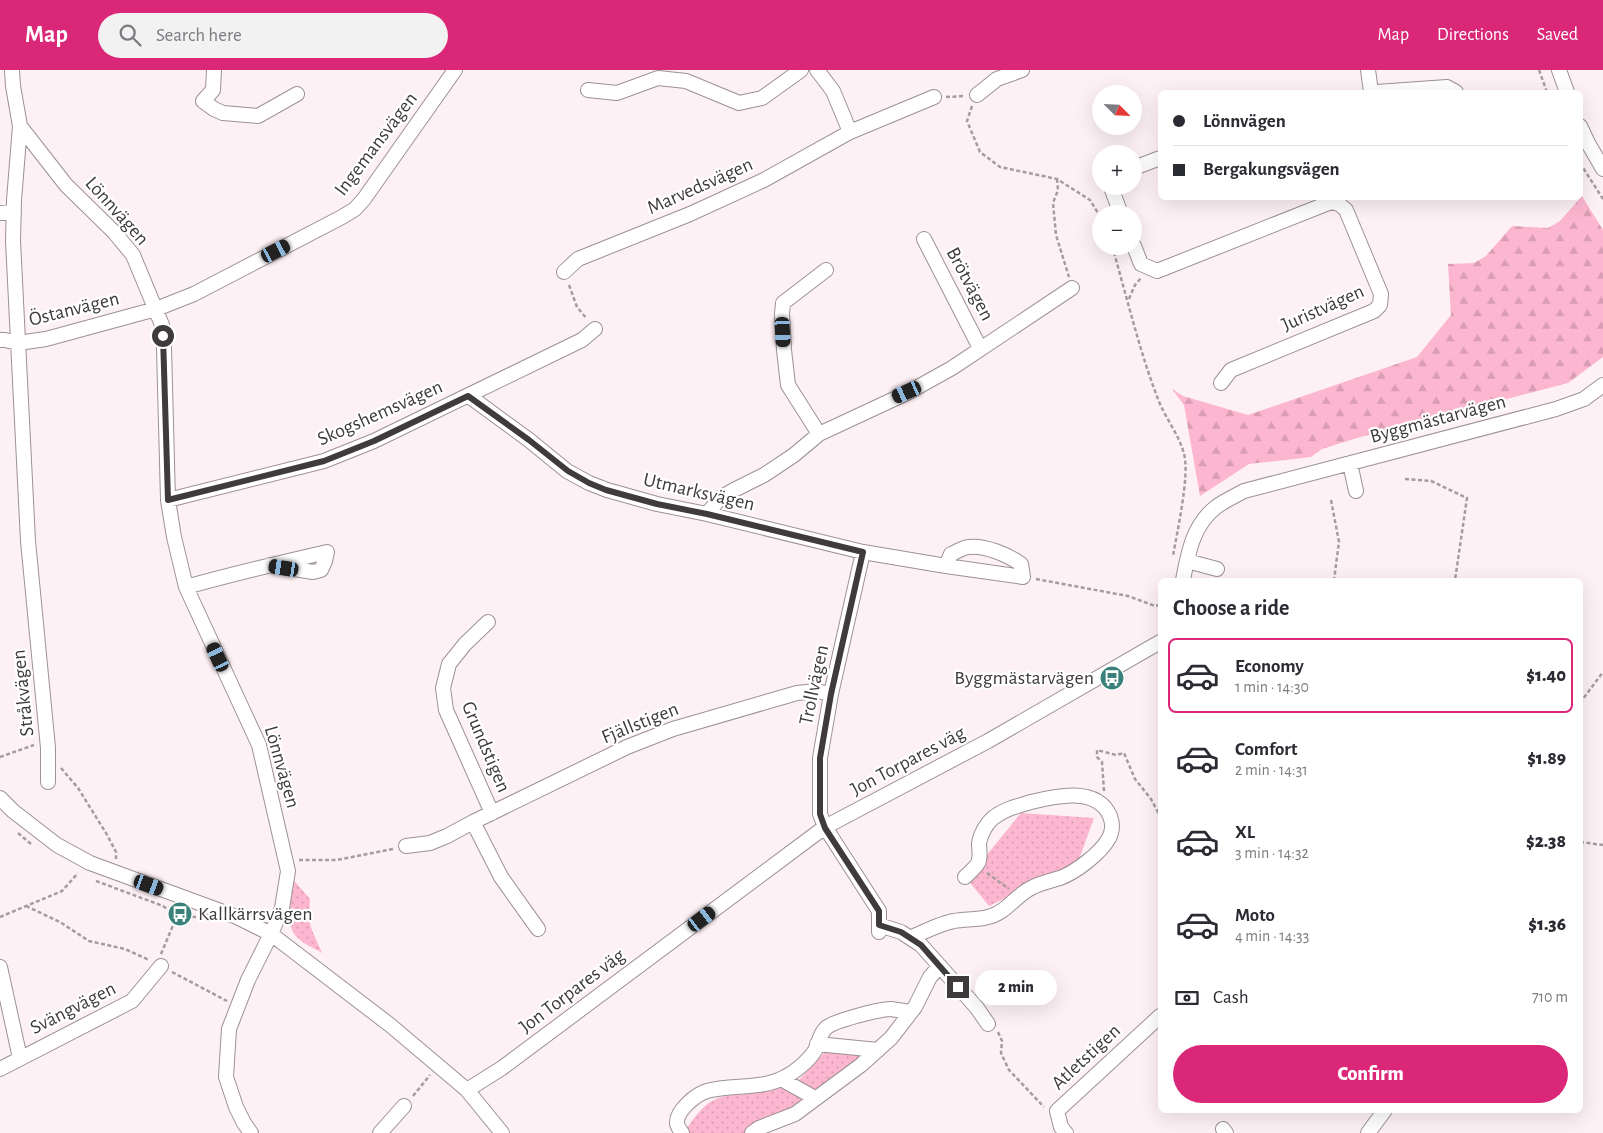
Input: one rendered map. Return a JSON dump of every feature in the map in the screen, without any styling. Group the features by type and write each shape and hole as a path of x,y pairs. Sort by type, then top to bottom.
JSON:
{"street":[{"name":"Stråkvägen","path":"12,70 20,126 7,212 13,241 28,541 48,744 48,782"},
{"path":"214,70 213,90 204,101 223,113 258,116 297,94"},
{"path":"588,90 617,93 658,78 686,81 738,103 762,98 801,70"},
{"path":"817,70 833,91 850,132"},
{"path":"976,95 997,79 1022,70"},
{"path":"1368,70 1371,90"},
{"path":"1559,70 1565,90"},
{"name":"Ingemansvägen","path":"156,309 194,294 342,217 355,208 364,199 454,71"},
{"path":"1412,90 1447,88 1452,90"},
{"name":"Marvedsvägen","path":"564,272 578,259 690,214 764,180 850,132 934,97"},
{"name":"Lönnvägen","path":"20,126 66,184 114,232 133,255 162,325 168,500 174,537 186,587 259,746 286,860 288,871 282,908 248,980 229,1029 226,1077 236,1107 250,1133"},
{"path":"1583,132 1603,169"},
{"path":"1142,165 1158,159"},
{"name":"Juristvägen","path":"1150,268 1157,271 1331,202 1339,204 1346,210 1381,294 1380,305 1374,311 1231,370 1221,382"},
{"name":"Brötvägen","path":"924,239 980,348"},
{"path":"1138,255 1141,264 1150,268"},
{"path":"819,434 788,385 782,314 783,303 826,270"},
{"name":"Brötvägen","path":"707,514 720,498 764,476 794,455 819,434 952,368 1072,288"},
{"name":"Östanvägen","path":"0,340 18,343 46,339 156,309"},
{"name":"Skogshemsvägen","path":"168,500 324,461 374,441 582,340 595,329"},
{"name":"Byggmästarvägen","path":"1183,578 1180,560 1202,521 1216,506 1244,492 1556,409 1584,399 1603,385"},
{"name":"Utmarksvägen","path":"468,396 568,471 606,490 657,504 707,514 863,552 1023,577"},
{"path":"1350,463 1356,492"},
{"path":"946,566 951,554 968,547 978,547 1009,555 1021,564 1023,577"},
{"path":"186,587 327,552"},
{"name":"Trollvägen","path":"825,828 820,814 820,758 831,694 863,552"},
{"path":"1180,560 1216,569"},
{"name":"Grundstigen","path":"488,622 465,644 449,664 443,688 446,710 492,813"},
{"name":"Jon Torpares väg","path":"467,1090 502,1068 825,828 988,741 1158,643"},
{"name":"Fjällstigen","path":"406,846 430,843 448,836 627,747 673,729 797,693 816,691 831,694"},
{"path":"912,937 952,921 988,918 1010,906 1021,894 1031,888 1075,871 1086,863 1109,839 1113,830 1108,812 1090,798 1063,795 1021,805 1002,812 991,819 982,832 979,842 978,862 965,877"},
{"path":"0,798 13,811 57,845 90,863 237,917 271,934 390,1025 467,1090 502,1133"},
{"path":"473,822 501,877 538,929"},
{"path":"825,828 879,911 879,928 901,932 912,937 977,1008 988,1024"},
{"name":"Svängvägen","path":"0,1069 132,1001 159,965"},
{"path":"752,1133 759,1128 795,1114 878,1050 891,1038 910,1012 930,977 940,966"},
{"name":"Svängvägen","path":"0,967 20,1058"},
{"path":"682,1133 677,1124 678,1117 683,1108 705,1092 762,1085 787,1076 814,1052 826,1027 877,1011 891,1009 910,1012"},
{"name":"Atletstigen","path":"1066,1133 1061,1127 1057,1111 1158,1018"},
{"path":"817,1044 878,1050"},
{"path":"781,1079 815,1098"},
{"path":"380,1133 404,1106"},
{"path":"1368,1133 1383,1113"}],"path":[{"path":"1539,70 1546,90"},
{"path":"934,97 976,95 967,121 980,152 1000,167 1058,179 1090,200 1093,205"},
{"path":"1583,168 1603,199"},
{"path":"1058,179 1058,190 1053,203 1056,235 1064,256 1072,288"},
{"path":"1115,255 1143,355 1159,400 1185,455 1180,560"},
{"path":"1128,301 1135,285 1150,268"},
{"path":"564,272 577,307 595,329"},
{"path":"1405,479 1431,481 1468,498 1455,578"},
{"path":"1330,500 1339,542 1334,578"},
{"path":"1023,577 1128,596 1154,606 1158,605"},
{"path":"1583,698 1603,672"},
{"path":"0,757 48,744 64,773 78,788 106,833 116,852 117,861"},
{"path":"1104,808 1102,762 1096,756 1097,750 1116,755 1124,753 1135,779 1151,799 1158,812"},
{"path":"1583,842 1603,845"},
{"path":"286,860 337,860 406,846"},
{"path":"0,917 62,891 78,873"},
{"path":"989,875 1010,889"},
{"path":"26,906 60,922 89,940 126,949 237,1006"},
{"path":"159,965 177,916"},
{"path":"988,1024 1000,1034 1002,1042 1001,1053 1009,1070 1047,1111 1057,1111"},
{"path":"404,1106 433,1072"}],"green space":[{"path":"1583,198 1603,230 1603,357 1568,383 1357,438 1322,449 1311,457 1249,464 1200,496 1184,405 1172,389 1183,396 1248,415 1417,357 1451,315 1448,264 1474,263 1486,256 1512,226 1548,228 1560,221 1578,200 1583,200"},
{"path":"1021,813 1094,818 1078,862 989,906 967,879"},
{"path":"290,876 310,899 309,916 311,928 322,953 295,935 289,922 288,891"},
{"path":"827,1050 866,1053 817,1093 796,1083"},
{"path":"783,1084 808,1099 751,1133 690,1133 687,1128 702,1108 718,1098 749,1094"}],"place":[{"name":"Byggmästarvägen","path":"1112,678"},
{"name":"Kallkärrsvägen","path":"180,914"}],"route":[{"path":"163,336 168,500 324,461 374,441 468,396 568,471 606,490 657,504 707,514 863,552 831,694 820,758 820,814 825,828 879,911 879,925 912,937 958,987"}]}
